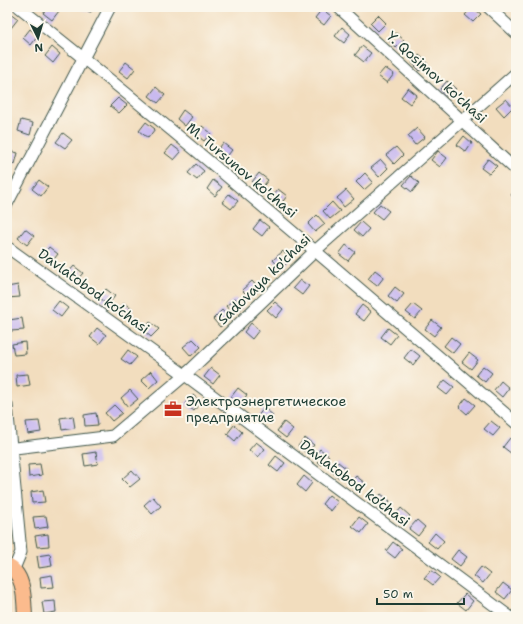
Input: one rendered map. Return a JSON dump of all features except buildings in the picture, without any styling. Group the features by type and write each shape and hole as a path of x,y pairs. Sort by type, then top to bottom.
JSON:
{"main road":[{"path":"11,568 18,576 22,589 25,617"}],"street":[{"name":"M. Tursunov ko'chasi","path":"19,7 84,58 315,251 516,423"},
{"path":"7,204 110,7"},
{"name":"Y. Qosimov ko'chasi","path":"338,7 516,170"},
{"path":"488,7 516,33"},
{"name":"Sadovaya ko'chasi","path":"9,449 113,436 185,375 315,251 516,73"},
{"name":"Davlatobod ko’chasi","path":"7,247 185,375 510,617"},
{"path":"7,405 9,449 21,552 11,568"}],"place":[{"name":"Электроэнергетическое предприятие","path":"173,409"}]}
